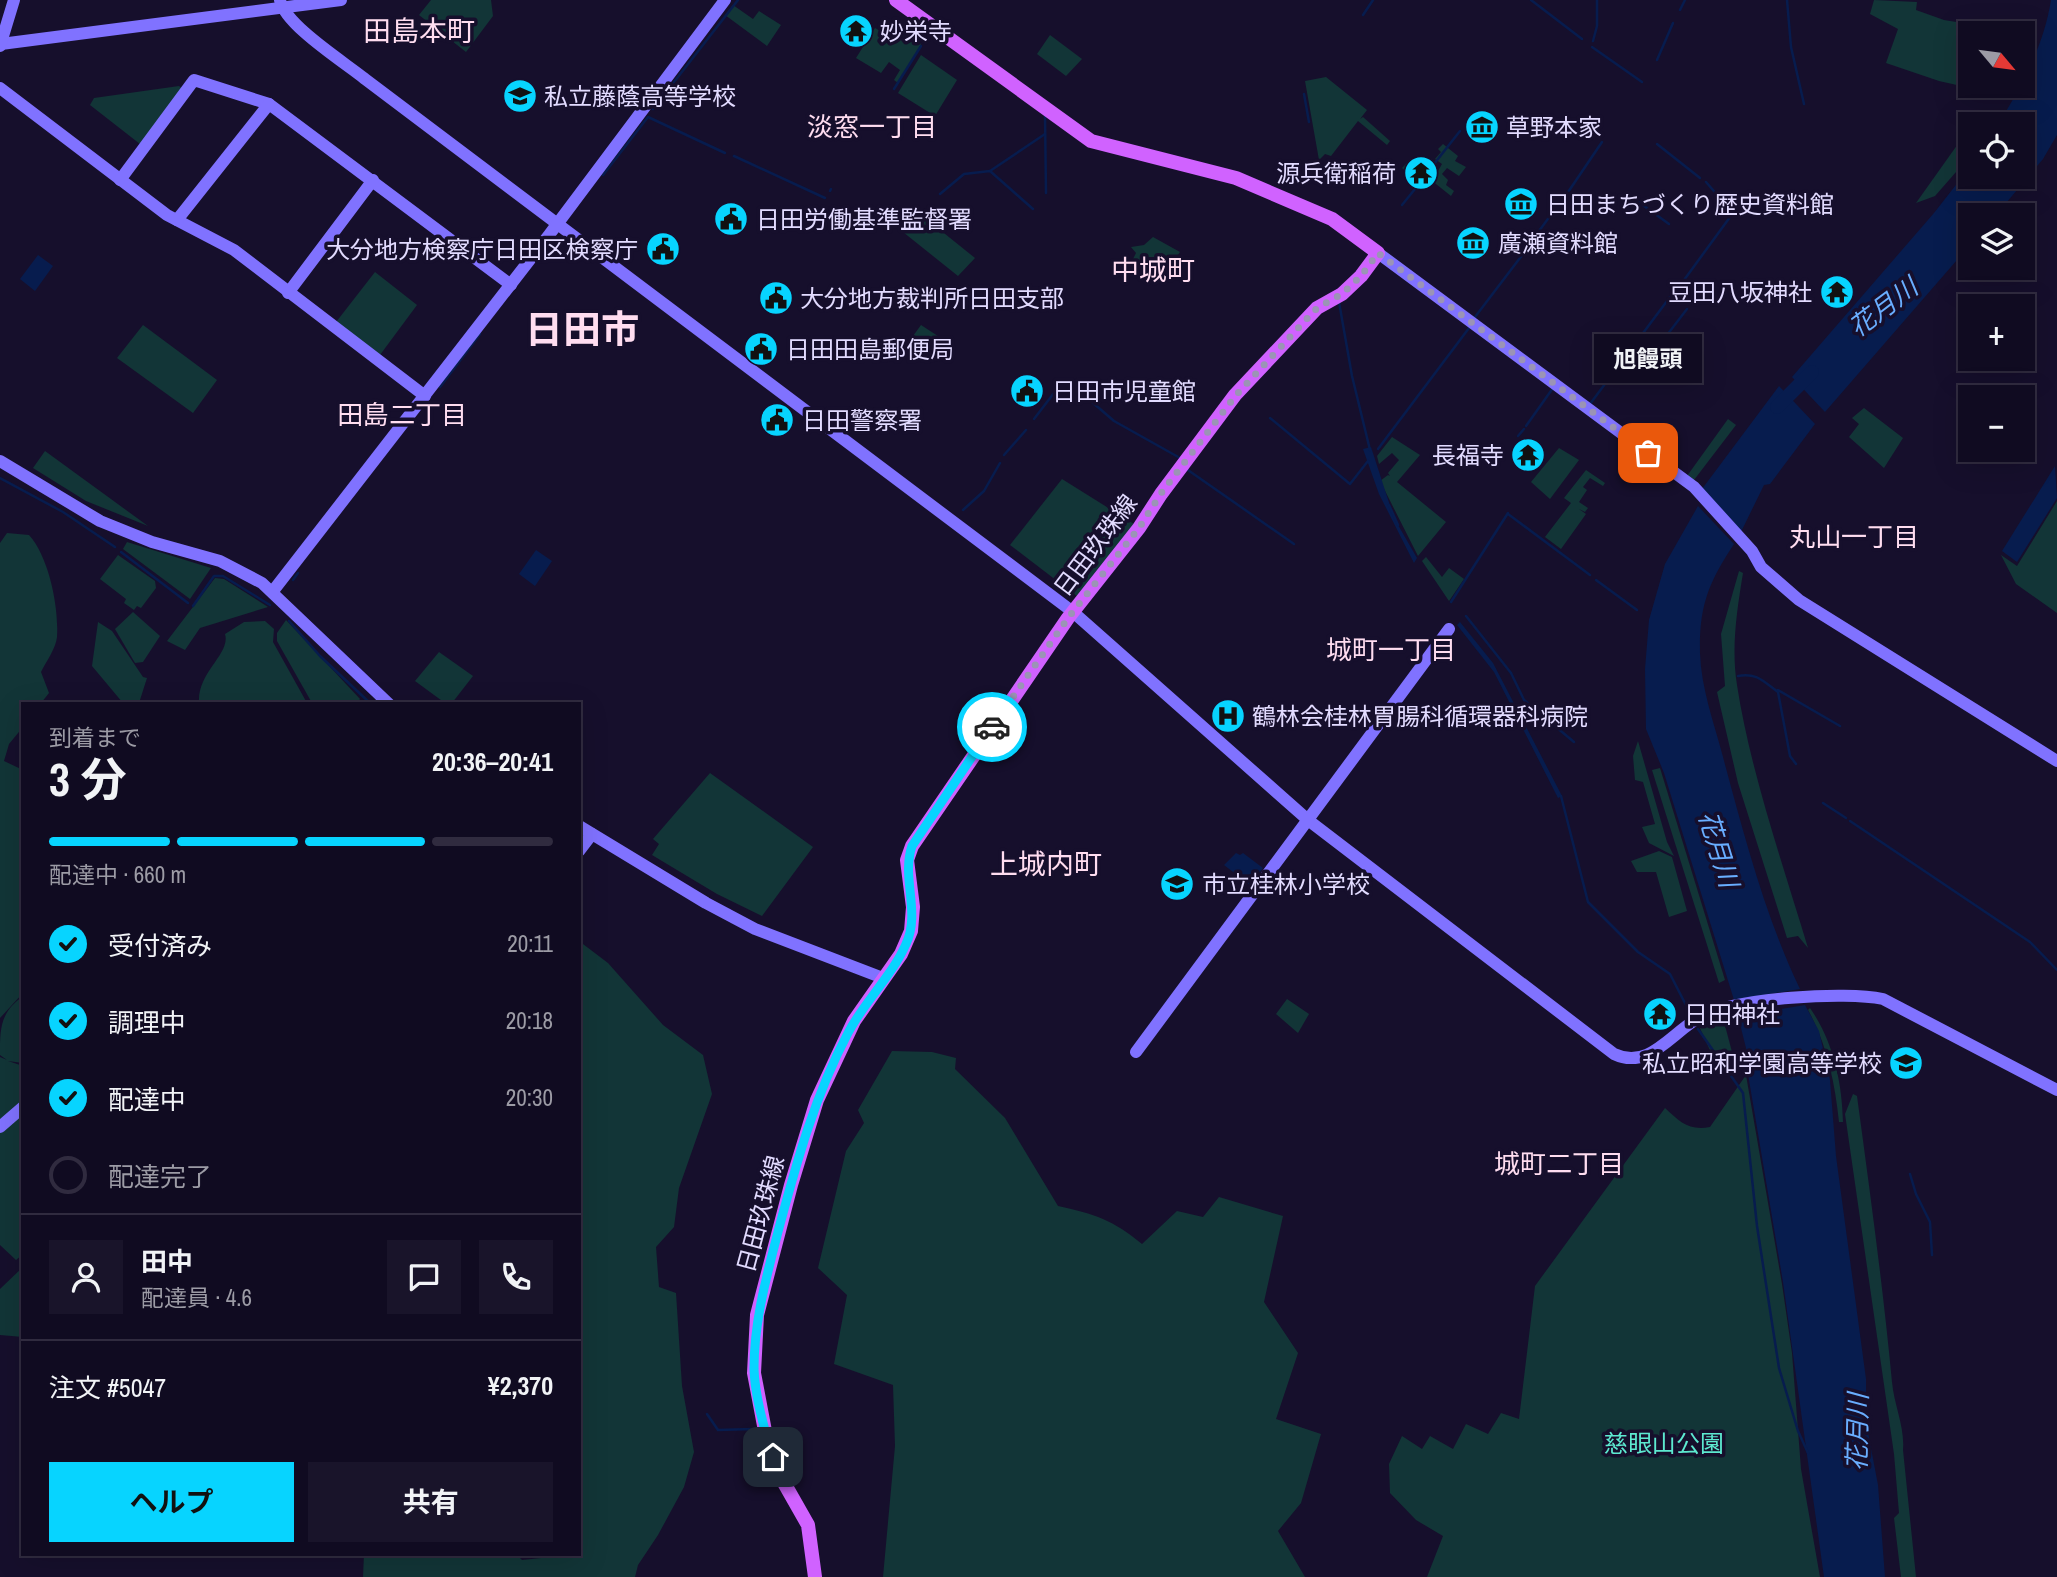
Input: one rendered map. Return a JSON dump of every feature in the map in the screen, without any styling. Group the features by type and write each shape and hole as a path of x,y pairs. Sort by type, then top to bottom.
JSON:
{"main road":[{"path":"896,0 1091,141 1236,178 1327,217 1378,253"},
{"name":"日田玖珠線","path":"815,1577 808,1525 783,1481 765,1431 754,1373 757,1315 790,1185 817,1100 854,1021 901,954 911,931 913,907 907,860 912,846 1073,612 1139,528 1162,492 1236,395 1317,308 1339,296 1361,276 1378,253"}],"street":[{"path":"14,0 1,45 280,4 341,0"},
{"path":"274,591 511,285 725,0"},
{"path":"280,4 301,29 355,71 1073,612 1308,820 1592,1038 1625,1059 1643,1058 1688,1024 1723,1008 1812,996 1859,994 1883,999 2057,1090"},
{"path":"120,180 194,80 269,104 511,285"},
{"path":"0,88 177,220 234,250 425,396"},
{"path":"177,220 269,104"},
{"path":"288,293 373,180"},
{"path":"1378,253 1694,487 1752,551 1761,567 1799,600 2057,761"},
{"path":"0,461 100,521 152,542 220,561 274,591 337,656 387,702"},
{"path":"1136,1052 1449,629"},
{"path":"581,827 706,903 755,929 883,978"},
{"path":"581,848 592,834"},
{"path":"0,1127 21,1109"}],"green space":[{"path":"431,0 491,0 493,16 466,52 419,15"},
{"path":"1874,0 1917,2 1916,10 1958,22 1958,85 1886,63 1898,29 1870,14"},
{"path":"733,5 753,19 759,11 781,25 767,46 725,15"},
{"path":"875,28 887,35 896,29 921,44 898,83 894,80 900,70 889,62 881,73 856,58"},
{"path":"1050,35 1082,59 1066,76 1037,54"},
{"path":"921,55 957,80 935,116 898,93"},
{"path":"1326,77 1367,110 1360,119 1363,117 1390,141 1387,145 1358,121 1331,156 1325,154 1319,160 1305,81"},
{"path":"179,86 183,89 140,144 90,105 94,98"},
{"path":"1443,144 1458,156 1455,161 1466,167 1459,176 1447,168 1442,174 1448,180 1446,185 1454,191 1451,196 1431,180 1434,175 1427,171 1419,181 1402,168 1410,160 1426,171 1430,167 1438,171 1442,164 1435,159"},
{"path":"1958,144 1958,170 1935,196 1916,203"},
{"path":"909,205 975,258 958,276 893,224"},
{"path":"1153,237 1180,252 1159,282 1132,261 1136,253 1131,247 1144,245"},
{"path":"375,272 417,305 377,359 333,326"},
{"path":"143,325 217,380 193,413 117,358"},
{"path":"921,325 944,340 931,359 908,343"},
{"path":"1864,408 1903,438 1884,468 1849,437 1859,424 1852,418"},
{"path":"1728,419 1736,425 1694,480 1687,476"},
{"path":"1392,437 1420,455 1397,482 1446,522 1418,556 1380,481 1390,476 1388,473 1399,460 1392,453 1379,464 1377,456"},
{"path":"1559,448 1579,460 1550,499 1531,482"},
{"path":"45,451 148,526 86,501 33,468"},
{"path":"1586,470 1605,483 1603,486 1590,478 1583,487 1587,490 1579,502 1588,508 1585,512 1579,509 1586,514 1561,549 1545,537 1571,503 1564,498"},
{"path":"1062,479 1134,524 1078,597 1010,545"},
{"path":"2057,501 2057,613 2016,584 2001,555 2017,566"},
{"path":"7,533 29,535 36,544 51,583 57,637 41,672 49,693 42,702 21,702 21,729 9,744 4,761 21,769 21,995 0,1018 0,543"},
{"path":"127,542 211,568 190,599 123,549"},
{"path":"118,555 155,581 156,588 141,608 137,606 134,610 124,603 126,599 100,579"},
{"path":"1426,557 1442,577 1449,568 1464,579 1449,601 1422,561"},
{"path":"1739,571 1743,573 1735,643 1737,685 1750,750 1768,817 1808,948 1798,936 1787,938 1738,783 1717,692 1725,686 1721,634"},
{"path":"215,578 224,579 268,607 200,628 185,650 167,641"},
{"path":"133,612 160,636 143,662 135,663 115,629"},
{"path":"286,620 360,699 358,702 311,702 277,641 277,633"},
{"path":"265,621 274,629 273,642 306,702 199,702 203,682 223,649 225,634 244,622"},
{"path":"98,622 112,631 143,677 147,678 139,702 122,702 92,666"},
{"path":"439,652 473,676 453,702 444,702 415,681"},
{"path":"1638,741 1667,842 1674,856 1649,843 1642,827 1655,824 1643,782 1635,780 1633,756"},
{"path":"1660,768 1725,980 1719,983 1652,770"},
{"path":"710,773 813,847 762,916 717,894 652,855 659,844 653,839"},
{"path":"1659,851 1672,857 1687,911 1669,917 1656,872 1637,872 1631,861"},
{"path":"581,943 608,963 663,1025 703,1055 712,1094 679,1188 674,1227 656,1247 659,1287 676,1293 682,1386 694,1452 684,1487 638,1565 635,1577 363,1577 364,1556 518,1556 522,1560 581,1556"},
{"path":"21,998 21,1063 8,1061 21,1065 21,1256 16,1260 0,1245 0,1057 7,1060 0,1055 0,1045 3,1022 15,1002"},
{"path":"1287,999 1309,1014 1298,1033 1276,1014"},
{"path":"1810,1008 1825,1034 1835,1062 1843,1122 1839,1122 1829,1064 1808,1010"},
{"path":"1723,1018 1736,1067 1725,1071 1713,1057 1699,1026 1711,1019"},
{"path":"892,1051 932,1052 956,1058 955,1069 1005,1118 1058,1206 1103,1219 1142,1244 1177,1211 1203,1217 1219,1197 1283,1216 1264,1302 1298,1353 1276,1419 1321,1434 1301,1503 1278,1531 1305,1577 883,1577 895,1446 893,1385 834,1364 847,1295 818,1268 846,1151 864,1123 858,1110"},
{"name":"慈眼山公園","path":"1746,1075 1782,1284 1792,1353 1801,1469 1820,1577 1427,1577 1443,1536 1416,1520 1390,1493 1389,1464 1402,1436 1422,1449 1430,1436 1453,1449 1466,1424 1488,1434 1501,1413 1519,1419 1535,1286 1665,1108 1685,1124 1696,1128 1710,1127"},
{"path":"1853,1094 1857,1096 1893,1391 1902,1433 1916,1577 1901,1577 1894,1518 1899,1513 1894,1454 1845,1114"},
{"path":"21,1269 21,1337 0,1335 0,1289"}],"water":[{"path":"2051,0 2057,0 2057,135 2035,169 2035,112 2005,112 2013,98 2035,98 2035,54"},
{"path":"1958,182 1958,189 2018,189 2006,203 1958,203 1958,259 1825,412 1792,377"},
{"path":"38,255 53,266 35,291 20,279"},
{"path":"1779,386 1815,424 1770,484 1764,485 1740,534 1702,489"},
{"path":"1371,447 1394,518 1417,558 1414,563 1379,494 1363,449"},
{"path":"2055,466 2057,498 2017,562 2002,551"},
{"path":"1698,506 1734,544 1712,583 1701,621 1700,653 1705,692 1756,875 1776,933 1800,989 1734,1000 1664,773 1646,729 1645,669 1649,620 1665,564"},
{"path":"536,550 552,561 535,586 519,574"},
{"path":"1460,622 1493,663 1562,796 1558,798 1494,672 1457,625"},
{"path":"1236,853 1243,853 1263,868 1250,885 1224,865"},
{"path":"1805,1005 1819,1031 1830,1080 1836,1156 1866,1379 1866,1422 1878,1485 1885,1577 1824,1577 1783,1282 1748,1074 1747,1052 1738,1016"}],"waterway":[{"path":"653,109 738,0"},
{"path":"1363,15 1373,0"},
{"path":"1531,0 1582,39"},
{"path":"1593,41 1597,26 1597,0"},
{"path":"1680,10 1685,0"},
{"path":"1787,0 1791,47 1804,104"},
{"path":"1657,60 1673,23"},
{"path":"925,38 930,29"},
{"path":"894,89 921,46"},
{"path":"1592,47 1642,82"},
{"path":"1304,94 1309,122"},
{"path":"1045,115 1046,193"},
{"path":"648,117 725,153"},
{"path":"603,175 648,117"},
{"path":"1423,178 1460,131"},
{"path":"990,171 1045,134"},
{"path":"1560,204 1602,142"},
{"path":"1657,144 1700,178"},
{"path":"734,156 825,198"},
{"path":"940,194 964,174 990,171 1033,209"},
{"path":"1676,291 1733,213 1706,182"},
{"path":"1402,205 1415,189"},
{"path":"1626,193 1669,224"},
{"path":"1539,231 1553,212"},
{"path":"1475,317 1523,254"},
{"path":"1590,404 1670,297"},
{"path":"1339,302 1352,376 1370,450"},
{"path":"1667,335 1687,309"},
{"path":"1378,449 1469,328"},
{"path":"440,387 480,334"},
{"name":"花月川","path":"1777,407 1812,372"},
{"path":"1034,419 1057,389 1071,387"},
{"path":"1526,426 1553,388"},
{"path":"1078,390 1114,421 1180,458"},
{"path":"1270,418 1350,484 1368,461"},
{"path":"1518,436 1524,429"},
{"path":"1004,455 1026,430"},
{"path":"963,510 984,491 1000,463"},
{"path":"1185,468 1294,544"},
{"path":"0,478 63,512 115,547"},
{"path":"1389,505 1398,525"},
{"path":"1451,602 1508,513"},
{"path":"1508,514 1590,575"},
{"path":"121,552 188,603"},
{"path":"293,580 298,573"},
{"path":"193,606 214,576 223,576 270,605"},
{"path":"1596,580 1637,610"},
{"path":"1466,616 1511,673 1524,700 1574,742"},
{"path":"289,621 320,656 369,702"},
{"path":"1738,676 1750,675 1764,681 1778,692 1790,756 1796,764"},
{"path":"1778,690 1840,726"},
{"path":"1561,796 1588,902 1638,952 1670,974 1690,1013"},
{"path":"1823,803 1846,818"},
{"path":"1850,821 2030,942 2057,970"},
{"path":"1698,1029 1743,1093 1757,1226 1779,1368 1798,1431 1808,1453"},
{"path":"1910,1174 1916,1194 1930,1222 1932,1255"},
{"path":"707,1414 718,1430 753,1429 760,1440"}],"way so far":[{"path":"992,727 1068,618 1139,528 1162,492 1236,395 1317,308 1342,294 1361,276 1378,253 1648,453"}],"place":[{"name":"妙栄寺","path":"856,31"},
{"name":"私立藤蔭高等学校","path":"520,96"},
{"name":"草野本家","path":"1482,127"},
{"name":"源兵衛稲荷","path":"1421,173"},
{"name":"日田まちづくり歴史資料館","path":"1521,204"},
{"name":"日田労働基準監督署","path":"731,219"},
{"name":"廣瀬資料館","path":"1473,243"},
{"name":"大分地方検察庁日田区検察庁","path":"663,249"},
{"name":"豆田八坂神社","path":"1837,292"},
{"name":"大分地方裁判所日田支部","path":"776,298"},
{"name":"日田田島郵便局","path":"761,349"},
{"name":"日田市児童館","path":"1027,391"},
{"name":"日田警察署","path":"777,420"},
{"name":"旭饅頭","path":"1648,453"},
{"name":"長福寺","path":"1528,455"},
{"name":"鶴林会桂林胃腸科循環器科病院","path":"1228,716"},
{"name":"市立桂林小学校","path":"1177,884"},
{"name":"日田神社","path":"1660,1014"},
{"name":"私立昭和学園高等学校","path":"1906,1063"}],"district":[{"name":"田島本町","path":"419,31"},
{"name":"淡窓一丁目","path":"872,126"},
{"name":"中城町","path":"1153,270"},
{"name":"日田市","path":"582,329"},
{"name":"田島二丁目","path":"402,414"},
{"name":"丸山一丁目","path":"1854,536"},
{"name":"城町一丁目","path":"1391,649"},
{"name":"上城内町","path":"1046,864"},
{"name":"城町二丁目","path":"1559,1163"}],"route":[{"path":"773,1457 754,1373 757,1315 803,1140 817,1100 854,1021 901,954 911,931 913,907 907,860 912,846 992,727"}]}
